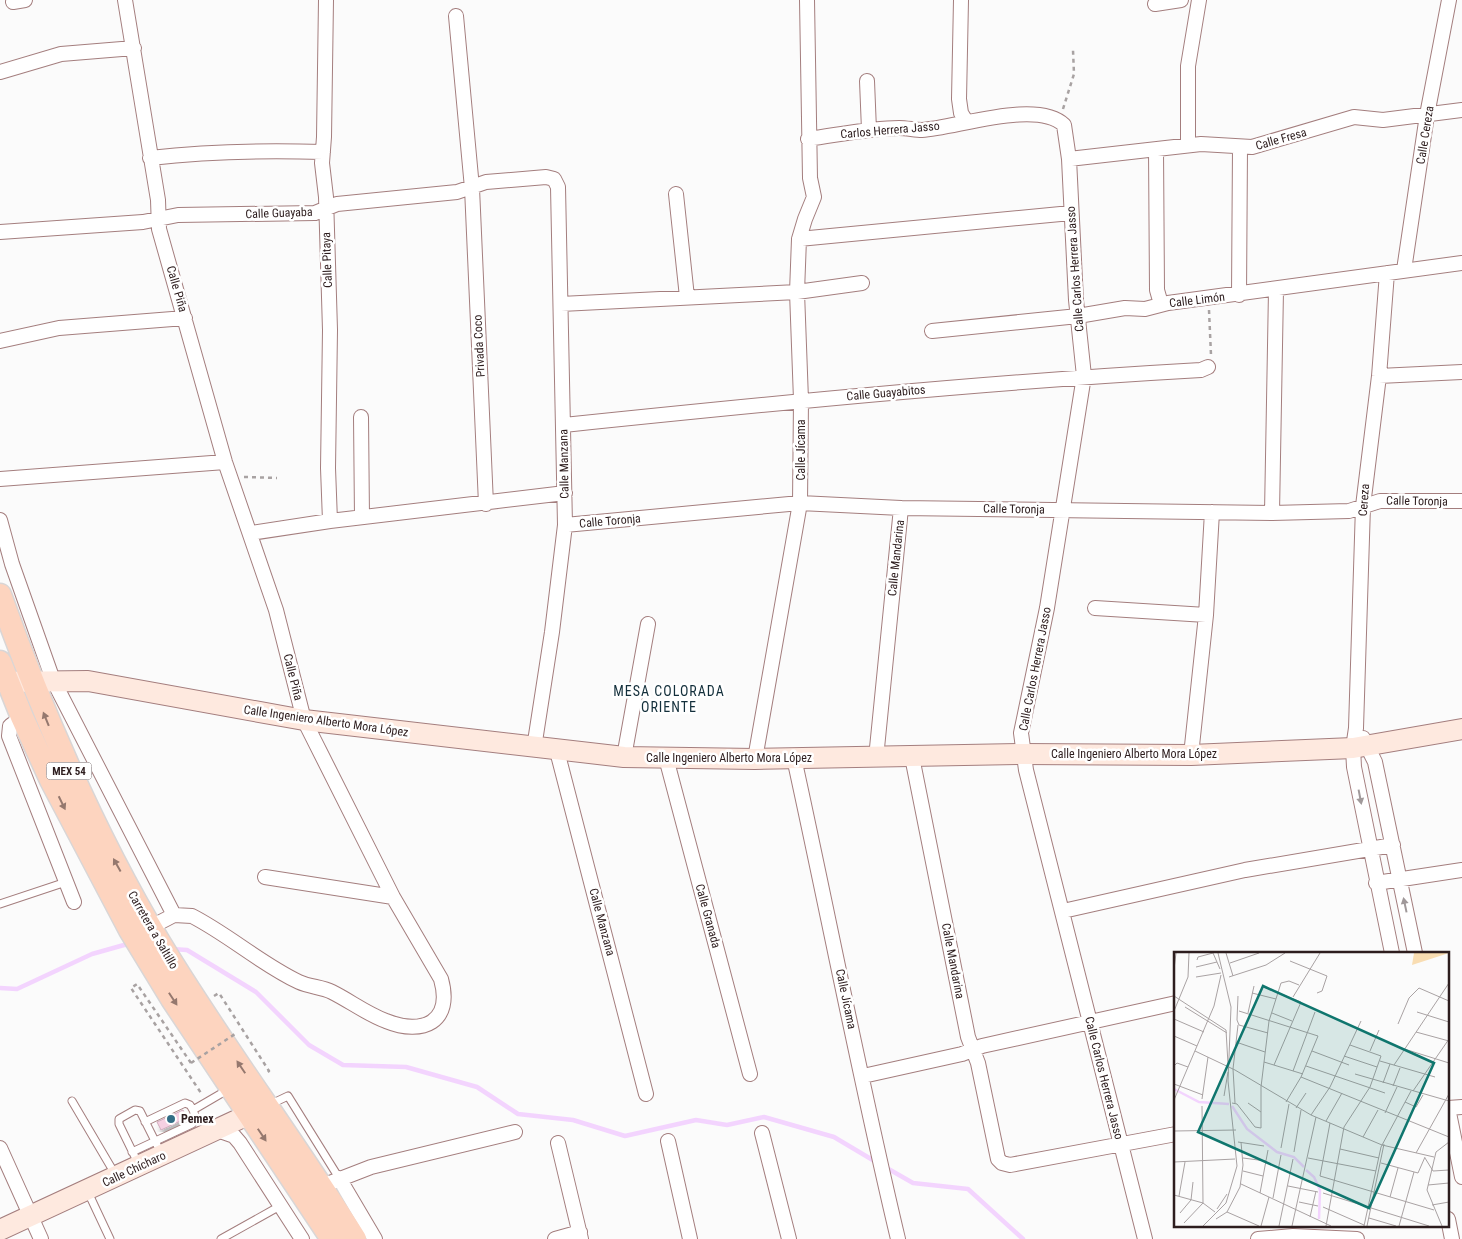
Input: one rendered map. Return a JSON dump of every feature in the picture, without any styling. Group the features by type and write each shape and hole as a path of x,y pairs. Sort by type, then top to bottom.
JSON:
{"main road":[{"name":"Carretera a Saltillo","path":"0,594 30,681 146,939 170,960 332,1239"},
{"name":"Carretera a Saltillo","path":"2,671 72,822 146,939 231,1088 258,1110 330,1182 355,1239"}],"street":[{"name":"Calle Piña","path":"125,0 158,200 158,220 225,462 276,610 304,720 310,736 393,897 441,980 443,988 442,1012 434,1022 424,1026 404,1026 384,1021 332,992 299,982 251,954 202,920 192,916 174,915"},
{"name":"Calle Pitaya","path":"326,0 322,163 326,208 330,330 328,468 330,521"},
{"name":"Calle Jícama","path":"755,759 800,503 801,400 797,292 800,239 805,219 814,198 810,178 808,139 807,0"},
{"path":"960,0 959,99 961,113 966,120"},
{"path":"1155,4 1181,0"},
{"path":"1188,145 1188,66 1199,0"},
{"name":"Calle Cereza","path":"1404,270 1427,115 1449,0"},
{"name":"Privada Coco","path":"456,16 472,188 486,504"},
{"path":"0,72 61,54 134,48"},
{"path":"867,81 869,130"},
{"name":"Calle Fresa","path":"1069,159 1188,145 1213,144 1240,148 1262,145 1354,117 1383,120 1462,110"},
{"name":"Carlos Herrera Jasso","path":"808,139 869,130 901,128 922,130 966,120 1016,115 1046,115 1059,120"},
{"name":"Calle Carlos Herrera Jasso","path":"1059,120 1064,124 1069,159 1078,316 1084,376 1047,608 1021,733 1022,754 1145,1239"},
{"path":"1239,295 1240,148"},
{"path":"150,158 249,149 323,152"},
{"path":"1156,150 1157,290 1161,304"},
{"name":"Calle Guayaba","path":"0,232 158,220 178,215 315,213 337,204 457,192 486,182 546,177 554,179"},
{"name":"Calle Manzana","path":"534,748 552,632 565,525 558,187 554,179"},
{"path":"676,194 687,296"},
{"path":"800,239 1071,213"},
{"name":"Calle Limón","path":"932,331 1078,316 1125,308 1145,309 1161,304 1276,290 1462,263"},
{"name":"Cereza","path":"1387,273 1378,376 1363,506 1356,728 1360,748 1375,762 1415,952"},
{"path":"561,304 687,296 797,292 862,284"},
{"path":"1272,513 1276,290"},
{"path":"0,341 59,328 185,318"},
{"name":"Calle Guayabitos","path":"564,425 801,400 1084,376 1201,370 1208,367"},
{"path":"1378,376 1462,372"},
{"path":"361,417 362,517"},
{"path":"0,480 225,462"},
{"path":"251,533 362,517 565,494"},
{"name":"Calle Toronja","path":"565,525 800,503 901,508 1272,513 1349,512 1380,500 1462,501"},
{"name":"Calle Mandarina","path":"876,758 901,508"},
{"path":"1191,755 1206,615 1212,512"},
{"path":"0,520 12,564 53,680 174,915 146,939"},
{"path":"1095,608 1206,615"},
{"path":"624,757 648,624"},
{"name":"Calle Ingeniero Alberto Mora López","path":"2,671 30,681 88,681 304,720 556,751 624,757 755,759 1022,754 1191,755 1360,748 1462,729"},
{"path":"22,717 10,726 9,736 74,902"},
{"path":"1360,748 1354,767 1389,952"},
{"name":"Calle Manzana","path":"556,751 646,1094"},
{"name":"Calle Mandarina","path":"912,757 972,1050 978,1063 997,1154 1002,1163 1010,1165 1121,1144"},
{"name":"Calle Granada","path":"666,758 750,1074"},
{"name":"Calle Jícama","path":"794,758 863,1076 873,1136 898,1239"},
{"path":"1063,911 1218,876 1392,845"},
{"path":"1376,883 1462,870"},
{"path":"266,877 393,897"},
{"path":"863,1076 1174,1003"},
{"name":"Calle Chícharo","path":"0,1230 117,1176 136,1159 159,1149 217,1130 258,1110"},
{"path":"1450,1118 1462,1177"},
{"path":"217,1130 234,1136 240,1143 302,1239"},
{"path":"375,1239 330,1182 371,1166 515,1132"},
{"path":"762,1133 789,1239"},
{"path":"1121,1144 1174,1134"},
{"path":"668,1141 690,1239"},
{"path":"555,1239 580,1236 558,1143"},
{"path":"0,1148 41,1239"},
{"path":"1450,1226 1453,1239 1462,1238"},
{"path":"1258,1239 1293,1236 1357,1239"}],"lane":[{"path":"0,904 66,882"},
{"path":"193,1110 231,1088"},
{"path":"72,1101 117,1176"},
{"path":"136,1159 119,1119 135,1110 140,1111 145,1122 159,1149 194,1122 196,1118 190,1105 183,1104 145,1122"},
{"path":"87,1190 110,1239"},
{"path":"221,1239 280,1206"}],"path":[{"path":"1059,120 1074,74 1073,50"},
{"path":"1208,367 1211,360 1209,299"},
{"path":"230,476 278,478"},
{"path":"207,1102 130,988 138,984 190,1063 235,1034"}],"building":[{"name":"Pemex","path":"183,1110 187,1118 161,1130 157,1122"}],"waterway":[{"path":"0,988 17,989 92,954 124,945 132,945"},
{"path":"172,949 187,950 256,992 309,1045 343,1065 406,1067 477,1087 518,1114 573,1120 625,1136 696,1120 727,1125 764,1117 834,1137 876,1162"},
{"path":"885,1167 913,1183 968,1189 1023,1239"}],"place":[{"name":"Pemex","path":"171,1119"}],"district":[{"name":"MESA COLORADA ORIENTE","path":"669,700"}]}
